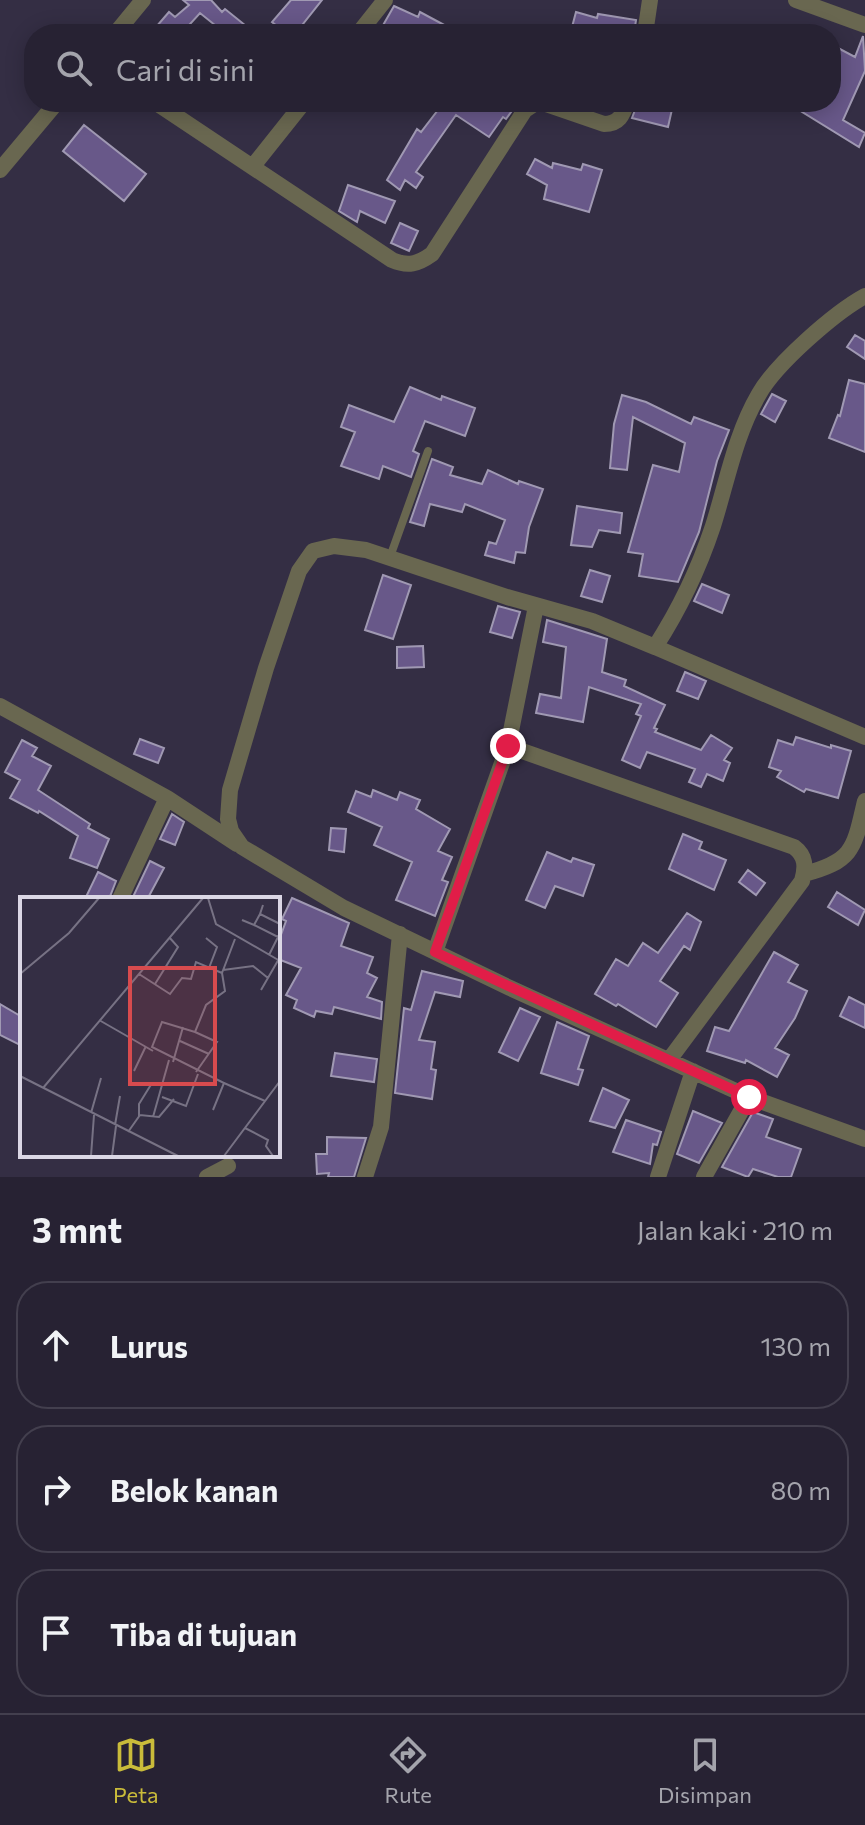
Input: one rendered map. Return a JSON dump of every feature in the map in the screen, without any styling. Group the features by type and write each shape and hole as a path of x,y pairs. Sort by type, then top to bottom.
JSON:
{"street":[{"path":"123,24 143,0"},
{"path":"366,24 385,0"},
{"path":"646,24 650,0"},
{"path":"802,1 865,25"},
{"path":"0,170 49,112"},
{"path":"170,112 392,260 404,264 418,263 432,254 524,112"},
{"path":"253,166 296,112"},
{"path":"568,112 604,124 613,123 621,118 623,112"},
{"path":"655,647 689,586 712,528 733,454 757,396 780,366 846,307 865,296"},
{"path":"242,847 231,831 228,819 230,790 266,668 305,559 313,551 334,546 390,557 536,606 592,621 865,737"},
{"path":"435,952 508,746 536,606"},
{"path":"0,706 167,798 344,908 749,1097 865,1139"},
{"path":"508,746 794,847 803,858 804,874 792,895 669,1060"},
{"path":"121,897 167,798"},
{"path":"804,874 844,859 853,844 865,801"},
{"path":"365,1177 381,1127 400,934"},
{"path":"658,1177 693,1071"},
{"path":"704,1177 749,1097"},
{"path":"207,1177 228,1166"}],"lane":[{"path":"390,557 428,451"}],"building":[{"path":"183,0 211,0 222,12 225,9 244,24 214,24 200,13 190,24 159,24 169,12 175,17 189,5"},
{"path":"291,0 322,0 303,24 272,22"},
{"path":"394,6 418,17 420,12 442,24 384,24"},
{"path":"576,12 597,18 598,14 636,20 635,24 573,24"},
{"path":"863,36 865,71 843,120 865,133 859,147 802,112 841,112 841,50 855,57"},
{"path":"436,112 511,112 506,119 503,117 489,137 456,115 416,172 423,177 416,188 405,180 400,190 387,180 417,129 421,132"},
{"path":"634,112 671,112 668,127 632,118"},
{"path":"84,125 146,174 124,201 63,151"},
{"path":"535,159 552,168 553,163 581,170 583,164 602,170 589,212 544,199 547,185 527,174"},
{"path":"348,185 395,201 385,223 360,211 357,222 339,211"},
{"path":"400,223 418,231 409,251 391,243"},
{"path":"855,335 865,341 865,359 847,347"},
{"path":"849,380 865,384 865,452 829,438 840,416"},
{"path":"410,387 441,400 442,396 475,408 465,436 425,421 413,451 419,454 411,477 383,466 379,479 341,466 355,432 341,427 349,405 394,422"},
{"path":"772,394 786,401 775,422 761,414"},
{"path":"622,395 646,402 691,424 694,417 729,430 717,461 699,532 678,582 639,576 643,554 628,552 653,465 679,472 685,443 633,417 627,470 610,468 614,424"},
{"path":"432,459 453,467 450,475 482,484 488,470 518,484 519,481 543,489 529,527 525,553 516,552 514,563 485,555 489,542 496,544 505,520 465,504 462,512 430,504 424,526 410,522"},
{"path":"577,506 622,513 620,533 599,530 592,547 571,545"},
{"path":"590,570 610,576 602,602 581,596"},
{"path":"383,575 411,585 393,639 365,630"},
{"path":"702,584 729,595 722,613 694,601"},
{"path":"498,606 520,612 512,638 490,632"},
{"path":"547,620 607,639 602,672 626,680 624,686 665,705 655,732 701,750 711,735 732,748 724,760 730,763 723,781 707,774 701,787 689,782 695,769 647,752 640,768 622,760 641,716 636,714 641,704 589,687 583,722 536,713 540,694 561,698 566,647 543,642"},
{"path":"423,646 424,667 397,668 397,647"},
{"path":"685,672 706,681 698,699 677,691"},
{"path":"796,737 851,751 838,798 806,789 804,792 777,777 781,771 769,767 778,740 793,745"},
{"path":"140,739 164,748 158,763 134,754"},
{"path":"22,740 37,748 32,756 51,766 38,790 90,824 88,828 109,839 97,868 70,858 78,836 39,811 10,798 20,780 5,772"},
{"path":"373,790 397,800 400,792 420,800 416,809 450,829 438,851 452,857 442,880 448,882 435,916 396,900 412,862 374,845 382,827 348,812 356,791 371,797"},
{"path":"172,814 184,822 175,845 160,839"},
{"path":"331,828 346,829 344,852 329,850"},
{"path":"683,834 702,842 699,849 726,860 714,890 669,869"},
{"path":"547,852 571,862 573,858 594,865 583,896 555,886 545,908 526,900"},
{"path":"150,861 164,868 151,897 133,897"},
{"path":"748,870 765,883 756,895 739,882"},
{"path":"98,872 116,881 110,897 86,897"},
{"path":"837,892 865,910 858,925 828,907"},
{"path":"292,898 349,923 341,946 373,957 367,973 377,978 367,997 382,1002 381,1019 334,1007 332,1014 316,1011 314,1017 294,1008 297,1000 286,995 301,968 280,960 280,938 286,921 282,919"},
{"path":"687,913 701,922 690,950 684,946 660,981 678,993 656,1027 595,994 616,959 628,966 643,943 658,953"},
{"path":"774,952 798,965 788,982 807,991 795,1018 775,1048 789,1055 777,1077 746,1060 745,1063 707,1051 715,1027 729,1031"},
{"path":"422,971 463,981 460,997 435,992 419,1040 435,1042 431,1069 436,1070 432,1099 395,1093 404,1008 411,1010"},
{"path":"849,997 865,1005 865,1028 840,1016"},
{"path":"0,1004 20,1016 20,1045 0,1035"},
{"path":"520,1008 540,1017 518,1061 499,1052"},
{"path":"557,1022 589,1036 578,1069 583,1070 578,1085 541,1073"},
{"path":"335,1053 377,1059 374,1082 331,1076"},
{"path":"603,1088 629,1100 615,1128 590,1121"},
{"path":"693,1111 722,1123 699,1163 677,1154"},
{"path":"753,1112 773,1119 766,1137 801,1149 791,1177 778,1177 753,1169 748,1177 722,1167"},
{"path":"626,1120 661,1132 657,1145 653,1144 650,1164 613,1152"},
{"path":"327,1137 366,1138 354,1177 317,1174 316,1154 327,1154"}],"route":[{"path":"508,746 435,952 749,1097"}]}
